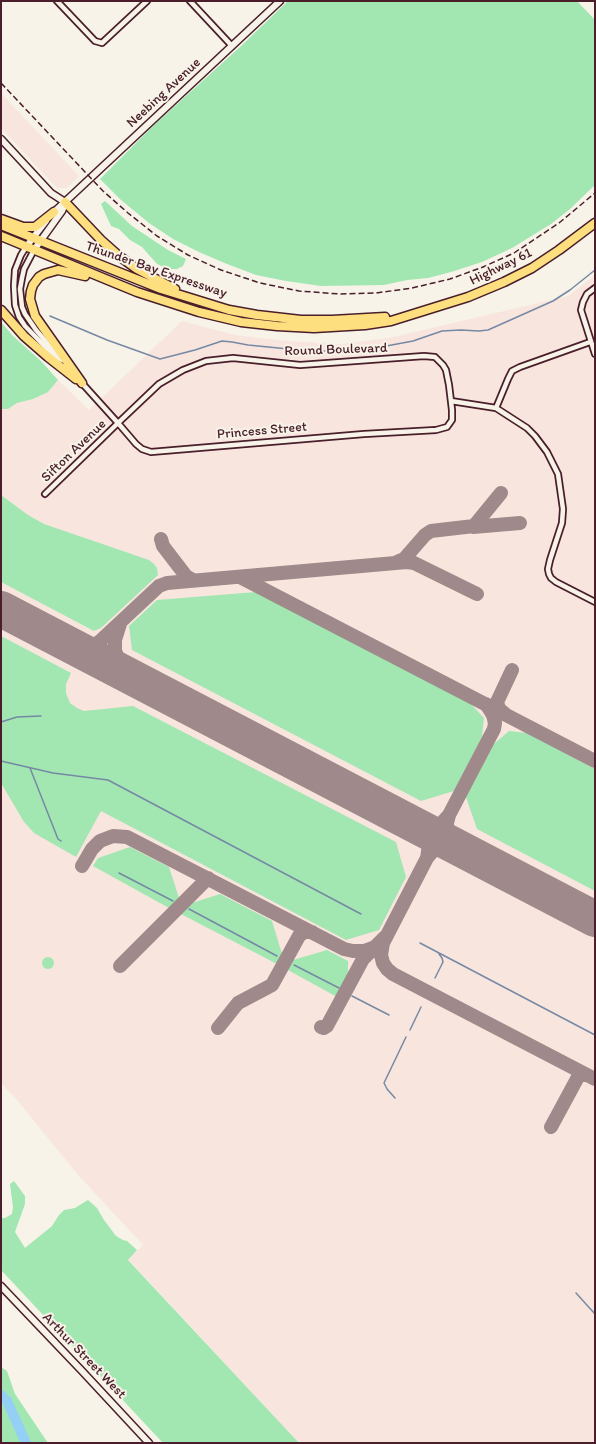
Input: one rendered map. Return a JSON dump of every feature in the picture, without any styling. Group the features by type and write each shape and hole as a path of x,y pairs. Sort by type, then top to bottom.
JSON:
{"highway":[{"path":"65,202 101,240 136,269 199,301"},
{"path":"1,219 23,226 35,227 54,212"},
{"name":"Highway 61","path":"410,315 468,298 504,282 532,268 595,223"},
{"name":"Thunder Bay Expressway","path":"1,225 130,278 229,310 256,315 301,320 346,320 410,315"},
{"name":"Thunder Bay Expressway","path":"1,236 137,292 199,312 241,322 314,328 365,325 391,321 410,315"},
{"path":"82,383 36,316 30,299 30,291 36,281 44,274 58,270 76,273 137,292"},
{"path":"1,310 6,317 48,358 82,383"}],"main road":[{"name":"Neebing Avenue","path":"30,249 32,238 54,212 280,1"},
{"path":"1,139 51,193 65,202"},
{"name":"Neebing Avenue","path":"30,249 41,242 62,211 65,202"},
{"name":"Arthur Street West","path":"1,1286 86,1374 149,1443"}],"street":[{"path":"57,1 95,41 102,43 147,1"},
{"path":"190,1 232,46"},
{"name":"Princess Street","path":"30,249 19,260 15,276 14,298 19,317 28,331 82,383"},
{"name":"Princess Street","path":"30,249 20,289 22,307 25,314 36,330 142,450 159,452 443,428 452,420 451,401"},
{"path":"595,288 587,294 581,310 595,354"},
{"path":"496,408 512,371 520,366 590,342"},
{"name":"Round Boulevard","path":"118,423 159,384 169,377 198,363 224,358 300,365 429,356 435,357 446,370 451,401"},
{"path":"451,401 496,408 527,428 547,452 558,474 563,509 562,523 548,569 549,574 556,582 595,602"},
{"name":"Sifton Avenue","path":"45,494 118,423"}],"shaded area":[{"path":"1,93 79,176 67,188 58,188 53,184 1,128"},
{"path":"595,275 595,1443 299,1443 128,1259 143,1245 78,1175 17,1100 1,1083 1,409 8,409 17,403 33,399 48,392 58,380 89,410 182,321 235,335 287,341 341,344 389,338 568,296"}],"green space":[{"path":"288,1 577,1 595,20 595,185 570,209 551,224 512,248 482,262 451,272 428,278 407,280 384,285 321,286 256,275 199,252 173,239 149,223 121,200 100,179 154,125"},
{"path":"105,201 132,226 168,250 186,259 183,266 177,269 168,269 157,264 142,247 130,240 119,229 111,226 101,204"},
{"path":"1,322 13,336 41,361 58,380 48,392 33,399 17,403 8,409 1,409"},
{"path":"1,495 28,515 44,524 149,560 157,568 158,575 101,628 94,631 1,582"},
{"path":"256,592 471,704 484,718 482,737 454,791 421,801 132,650 129,626 157,600"},
{"path":"1,636 71,673 66,684 66,693 70,703 77,708 84,711 133,706 396,842 406,877 379,930 346,940 101,811 76,857 34,833 24,822 1,783"},
{"path":"509,731 527,733 595,769 595,891 477,829 466,797 494,744"},
{"path":"130,847 169,867 180,901 172,908 169,908 93,866 98,858"},
{"path":"220,894 272,921 282,954 277,964 179,913 189,904"},
{"path":"327,950 348,961 348,975 337,997 288,970 293,960"},
{"path":"48,957 52,959 54,963 52,967 48,969 44,967 42,963 44,959"},
{"path":"14,1181 25,1196 25,1204 15,1232 25,1248 52,1226 64,1210 75,1208 88,1200 97,1208 116,1236 127,1241 137,1250 128,1260 299,1443 163,1443 1,1270 1,1218 5,1218 12,1214 13,1207 10,1184"},
{"path":"1,1367 7,1371 15,1394 48,1443 1,1443"}],"waterway":[{"path":"50,316 107,340 160,359 222,341 309,351 339,351 381,347 413,341 442,331 488,330 553,301 570,290 595,270"},
{"path":"1,722 17,717 41,716"},
{"path":"1,761 53,773 108,780 361,914"},
{"path":"30,768 58,839 61,841"},
{"path":"119,873 173,901"},
{"path":"189,909 277,956"},
{"path":"420,943 595,1035"},
{"path":"435,978 443,962 439,954"},
{"path":"294,965 339,988"},
{"path":"352,996 389,1015"},
{"path":"410,1030 421,1007"},
{"path":"395,1098 384,1083 406,1037"},
{"path":"576,1293 595,1314"},
{"path":"1,1395 7,1401 26,1443"}],"taxiway":[{"path":"397,562 404,559 425,535 431,531 474,526 501,493"},
{"path":"473,527 520,523"},
{"path":"161,539 163,546 186,576 193,580"},
{"path":"30,622 73,644 89,647 99,642 159,586 167,583 407,562 414,563 477,594"},
{"path":"240,577 595,761"},
{"path":"120,624 115,640 115,651 118,658 123,667 148,683"},
{"path":"505,714 499,709 497,702 512,670"},
{"path":"414,822 423,826 433,827 441,824 449,815 494,729 495,723 493,715 486,704"},
{"path":"373,804 422,830 427,837 429,845 427,858 383,943 381,955 383,963 387,969 393,974 595,1079"},
{"path":"449,815 447,828 449,836 455,844 503,869"},
{"path":"82,866 92,849 100,841 113,836 127,837 344,949 364,951 375,947 385,937"},
{"path":"427,858 432,852 443,847 452,847 462,851"},
{"path":"120,966 208,878"},
{"path":"218,1028 238,1003 272,985 299,936 304,932 312,932"},
{"path":"321,1027 324,1028 327,1026 363,959 375,947"},
{"path":"551,1127 578,1077 580,1075 587,1075"}],"runway":[{"path":"1,609 595,919"}],"railway":[{"path":"1,83 103,191 157,236 188,255 221,270 260,283 299,291 340,294 376,293 412,288 450,279 483,267 514,253 559,223 595,193"}]}
